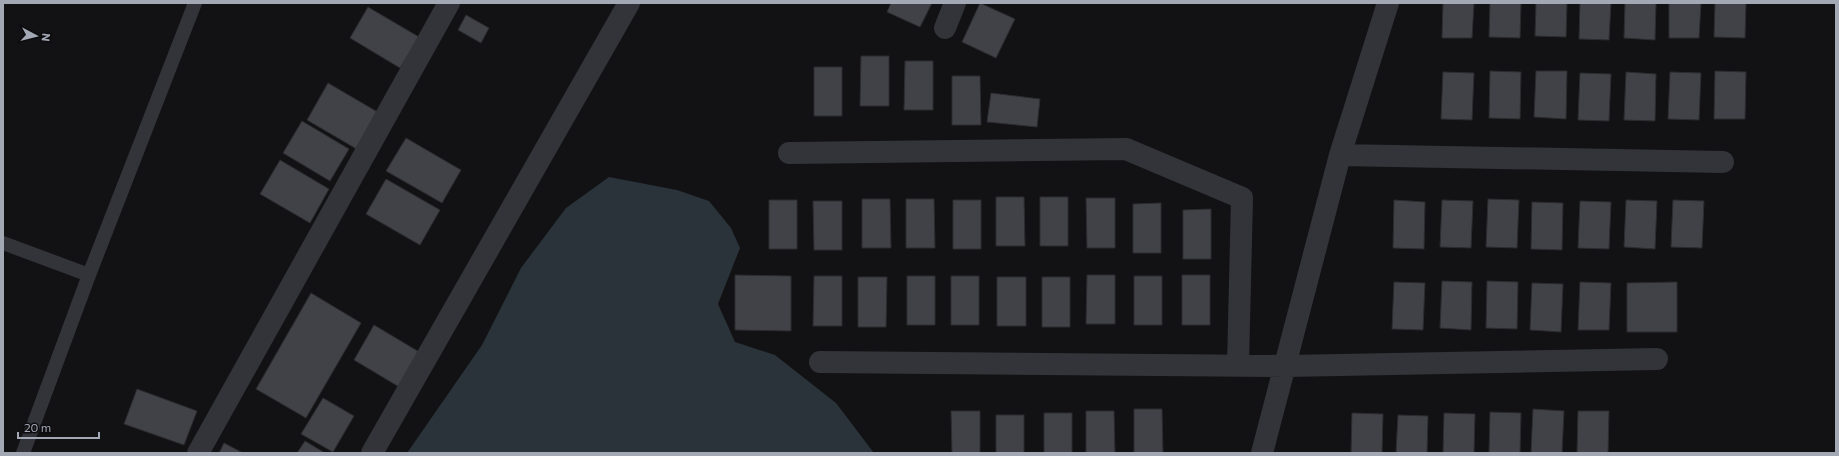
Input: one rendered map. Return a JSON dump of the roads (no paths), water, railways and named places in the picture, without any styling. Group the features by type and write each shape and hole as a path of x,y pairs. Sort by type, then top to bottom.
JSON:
{"street":[{"path":"198,453 449,3"},
{"path":"372,453 629,3"},
{"path":"945,28 955,3"},
{"path":"1262,453 1340,155 1388,3"},
{"path":"789,154 1126,149 1242,198 1238,366"},
{"path":"1340,155 1723,162"},
{"path":"820,362 1286,366 1657,359"}],"lane":[{"path":"23,453 89,275 195,3"},
{"path":"3,243 89,275"}]}
